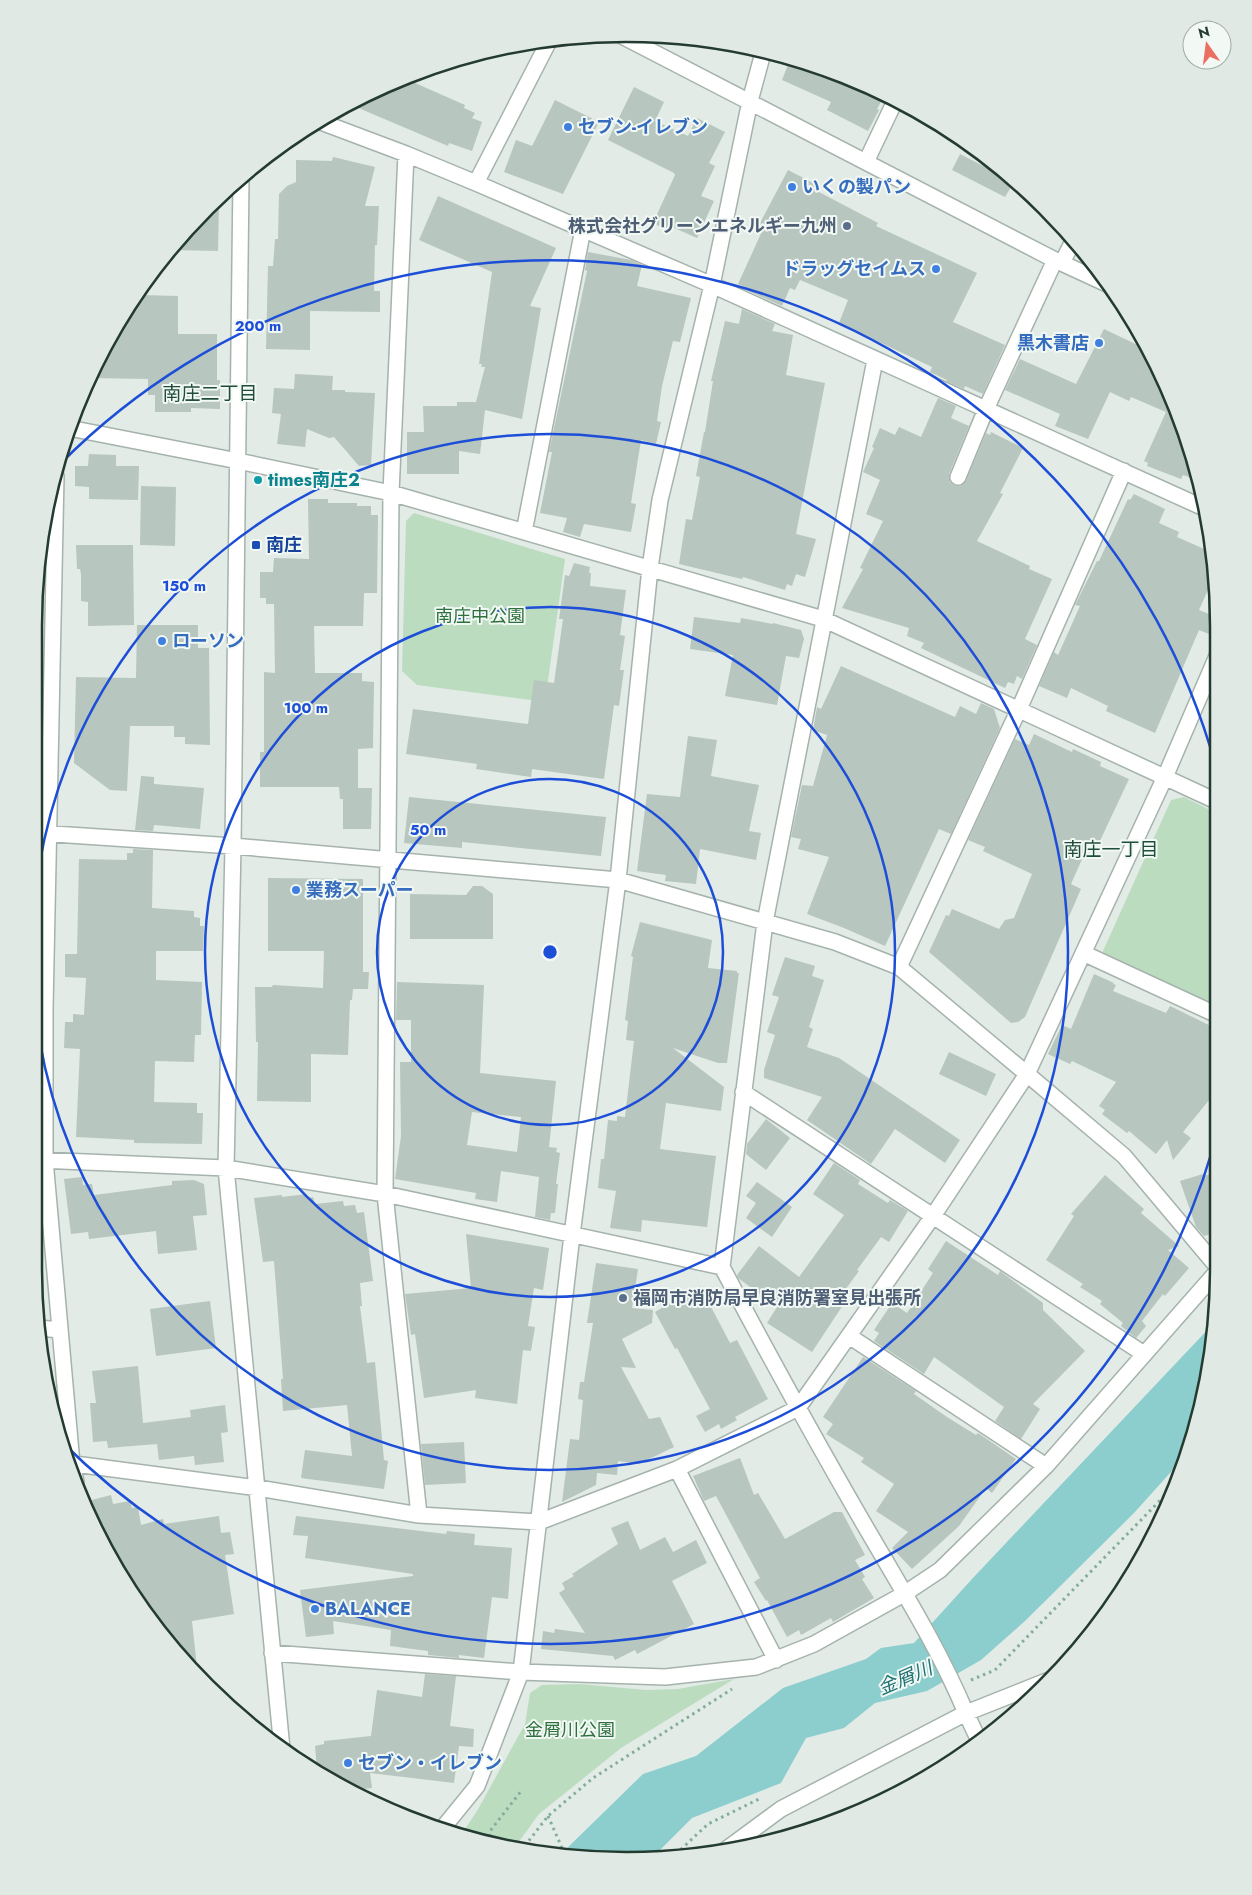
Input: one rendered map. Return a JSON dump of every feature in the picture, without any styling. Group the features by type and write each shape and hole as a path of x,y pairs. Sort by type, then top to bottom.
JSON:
{"street":[{"path":"635,42 1094,278"},
{"path":"476,183 545,48"},
{"path":"446,1824 477,1786 521,1672 572,1235 618,880 650,568 660,500 712,285 750,101 761,59"},
{"path":"866,162 892,107"},
{"path":"328,125 476,183 712,285 1196,505"},
{"path":"406,154 391,493 385,1194 419,1514"},
{"path":"241,187 233,846 226,1168 281,1739"},
{"path":"524,532 583,229"},
{"path":"958,477 986,409 1059,261 1069,246"},
{"path":"875,360 764,922 722,1267 798,1408 955,1687 976,1735"},
{"path":"76,430 391,493 823,619 1210,798"},
{"path":"899,967 1019,710 1124,472"},
{"path":"53,516 46,622 42,1160 60,1330 68,1441"},
{"path":"76,1464 258,1488 419,1514 540,1522 677,1469 798,1408 933,1216 1026,1074 1165,777 1210,672"},
{"path":"44,833 233,846 618,880 835,942 899,967 1124,1156 1210,1258"},
{"path":"1083,953 1210,1012"},
{"path":"744,1092 1144,1354"},
{"path":"42,1160 226,1168 385,1194 722,1267"},
{"path":"272,1653 521,1672 665,1677 756,1667 776,1660 814,1644 904,1594 940,1570 1046,1466 1209,1280"},
{"path":"46,1329 60,1330"},
{"path":"849,1336 1046,1466"},
{"path":"677,1469 776,1660"},
{"path":"737,1842 781,1810 966,1713 1035,1685"}],"path":[{"path":"955,1687 995,1670 1162,1498"},
{"path":"526,1844 548,1816 593,1778 742,1683 756,1667"},
{"path":"490,1836 490,1830 522,1790"},
{"path":"681,1850 708,1824 759,1799"},
{"path":"548,1816 562,1849"}],"green space":[{"name":"南庄中公園","path":"414,513 565,559 545,702 417,685 402,671 406,521"},
{"path":"1184,797 1210,810 1210,1002 1105,958 1103,951 1171,800"},
{"name":"金屑川公園","path":"734,1679 621,1748 539,1814 519,1842 464,1830 477,1811 525,1724 530,1693 542,1685 580,1684 646,1690 678,1689"}],"water":[{"name":"金屑川","path":"1206,1331 1190,1420 1175,1468 1134,1513 1025,1621 981,1660 927,1691 875,1703 844,1728 806,1738 781,1783 692,1818 659,1851 626,1852 566,1849 643,1774 696,1756 783,1688 866,1659 881,1648 914,1643"}],"building":[{"path":"788,65 814,73 881,102 877,109 879,110 868,131 827,110 831,102 782,80"},
{"path":"414,83 465,105 464,108 475,113 472,118 482,122 472,151 449,143 448,146 358,108"},
{"path":"634,87 664,102 655,121 688,136 697,118 725,132 709,163 715,166 701,196 714,201 697,238 672,227 670,231 653,223 675,175 674,173 608,140"},
{"path":"555,100 599,122 563,194 504,172 516,140 532,146"},
{"path":"960,154 988,168 1011,187 1005,197 952,170"},
{"path":"333,157 375,167 365,206 379,206 377,245 375,245 374,291 380,291 380,312 310,311 310,350 266,349 268,266 273,266 275,239 278,239 279,194 287,186 296,182 296,160 332,161"},
{"path":"788,170 819,186 817,191 878,223 876,226 977,273 953,322 1005,345 983,394 965,386 964,389 946,381 930,372 932,367 839,323 848,300 800,280 795,290 790,288 782,306 746,290 747,288 738,284 764,227 759,225"},
{"path":"438,196 556,248 530,306 541,308 522,419 485,410 480,454 459,451 459,474 407,474 407,432 424,432 423,406 457,406 457,402 476,402 485,367 481,367 482,364 479,364 492,272 419,240"},
{"path":"219,208 218,251 180,250"},
{"path":"588,252 631,260 642,265 637,286 691,298 680,342 673,341 662,386 657,421 661,422 656,444 641,440 631,503 636,504 631,532 584,524 580,537 563,532 567,518 540,513 552,452 549,452 587,271 585,270"},
{"path":"146,295 178,296 178,334 217,334 217,380 220,380 220,409 191,408 191,412 155,412 155,395 148,395 148,379 98,378 121,334"},
{"path":"742,309 775,324 772,331 793,335 786,375 825,383 796,534 816,539 805,577 796,574 792,586 787,584 785,590 743,577 742,579 679,564 686,519 692,520 700,477 696,476 705,432 713,381 711,381 725,321 739,324"},
{"path":"1104,329 1137,345 1165,403 1179,438 1191,478 1183,475 1181,479 1147,466 1148,463 1144,461 1166,412 1131,397 1129,401 1110,392 1088,439 1055,426 1060,414 1005,390 1020,359 1076,384"},
{"path":"295,374 333,376 332,390 375,393 371,465 359,466 334,437 329,438 307,429 305,447 277,444 281,414 272,413 274,388 294,389"},
{"path":"938,398 956,406 951,418 969,426 949,474 950,482 954,485 960,486 966,481 986,433 990,435 991,432 1023,448 1000,493 1003,494 977,541 1030,566 1029,569 1052,579 1025,639 1037,645 1022,679 1017,676 1014,684 1008,682 1005,688 921,648 924,643 907,636 909,628 842,608 863,569 860,568 883,521 866,514 880,480 863,472 874,448 872,447 880,428 895,435 899,427 921,437"},
{"path":"89,454 116,455 116,466 139,466 138,500 89,499 89,487 75,486 75,466 88,466"},
{"path":"141,486 176,487 175,546 140,545"},
{"path":"1134,494 1165,509 1159,523 1179,532 1177,537 1205,550 1208,590 1199,610 1209,614 1210,632 1209,634 1199,630 1155,733 1106,711 1108,706 1071,688 1067,698 1039,686 1054,652 1058,655 1080,606 1075,605 1097,561 1099,561 1128,499 1130,500"},
{"path":"308,499 328,499 328,503 357,503 357,506 371,506 371,515 378,515 377,593 364,593 363,626 314,626 315,673 362,673 362,681 374,682 373,748 358,749 358,788 372,788 371,829 343,829 343,799 340,799 339,787 260,787 260,752 264,752 264,672 275,673 274,604 266,604 266,598 260,598 260,572 273,572 274,558 309,559"},
{"path":"76,545 133,545 134,625 88,626 88,602 81,601 81,574 80,569 77,569"},
{"path":"574,563 590,567 590,586 626,590 620,635 625,636 620,670 624,670 619,706 614,705 604,779 532,769 531,777 476,769 477,764 406,754 413,709 528,724 534,680 554,683 563,619 559,619 565,575 569,576"},
{"path":"694,617 740,623 741,618 801,630 804,639 799,658 786,656 777,705 725,696 733,655 690,649"},
{"path":"137,625 198,625 198,648 209,648 210,745 185,744 185,737 174,737 174,726 130,726 127,791 110,790 74,763 76,677 136,678"},
{"path":"841,666 955,717 960,706 976,714 981,703 994,709 1000,728 951,834 939,829 885,946 807,914 829,857 798,849 801,839 791,837 802,785 813,786 827,735 813,730 817,707 821,709"},
{"path":"1034,734 1072,752 1073,749 1101,762 1100,766 1129,779 1099,843 1091,839 1071,884 1081,889 1025,1017 1018,1022 1011,1023 929,952 946,915 949,916 952,909 999,929 1005,920 1014,918 1032,874 983,851 985,847 968,840 1015,739 1029,745"},
{"path":"688,736 717,740 711,776 759,785 749,831 761,833 756,860 700,849 696,884 665,881 666,875 637,871 647,794 680,797"},
{"path":"141,776 154,777 154,784 204,788 200,829 154,825 153,831 135,830"},
{"path":"409,797 606,817 601,856 462,842 462,848 404,843"},
{"path":"133,849 153,850 152,908 194,911 194,917 200,918 200,926 204,926 203,951 156,951 156,980 202,982 201,1035 195,1035 194,1062 155,1061 154,1102 197,1103 197,1113 203,1113 202,1144 134,1143 134,1140 76,1137 80,1049 64,1048 65,1022 73,1022 73,1014 84,1015 86,978 65,977 65,954 77,954 79,859 127,860 127,853 133,853"},
{"path":"268,878 363,879 363,972 369,972 368,989 353,989 352,1000 350,1000 348,1055 311,1054 311,1102 257,1101 258,1042 256,1042 255,987 272,987 273,985 323,988 324,951 268,951"},
{"path":"473,886 482,886 493,894 493,939 410,939 410,894 466,895"},
{"path":"640,922 712,940 708,968 737,971 739,973 727,1063 718,1063 673,1048 724,1087 721,1111 666,1103 660,1149 716,1156 707,1227 642,1220 641,1232 610,1228 616,1191 598,1188 601,1159 604,1159 608,1120 617,1121 617,1116 625,1117 634,1041 626,1040 628,1021 625,1020 633,957 631,956"},
{"path":"785,957 815,966 812,976 824,980 809,1027 813,1029 807,1047 839,1058 960,1140 945,1163 895,1129 871,1164 807,1120 822,1097 764,1078 764,1070 775,1035 767,1032 779,997 772,995"},
{"path":"1094,974 1114,983 1116,985 1113,991 1166,1013 1170,1006 1210,1026 1210,1099 1183,1132 1191,1138 1173,1160 1167,1140 1156,1154 1129,1131 1127,1133 1102,1114 1105,1110 1099,1106 1116,1082 1072,1061 1070,1064 1048,1054 1062,1025 1071,1029"},
{"path":"397,982 484,985 480,1073 556,1081 549,1147 557,1148 556,1152 560,1153 555,1213 551,1213 550,1220 535,1217 539,1177 501,1171 497,1202 475,1199 476,1193 395,1179 401,1136 400,1062 411,1062 411,1020 396,1020","holes":["472,1112 521,1117 517,1152 467,1145"]},
{"path":"949,1052 996,1074 986,1096 939,1074"},
{"path":"766,1119 790,1138 766,1170 746,1154 747,1144"},
{"path":"834,1163 860,1180 858,1184 888,1203 890,1200 908,1211 889,1242 881,1237 857,1270 859,1271 839,1298 845,1302 812,1352 767,1323 777,1307 738,1278 737,1275 759,1246 799,1277 844,1215 813,1194"},
{"path":"1203,1174 1204,1176 1210,1174 1210,1234 1204,1236 1196,1227 1180,1181"},
{"path":"1105,1175 1144,1209 1141,1213 1179,1246 1168,1250 1189,1268 1165,1296 1163,1294 1142,1321 1146,1326 1136,1338 1121,1326 1123,1323 1100,1304 1102,1301 1080,1287 1083,1284 1046,1260 1074,1216 1071,1214"},
{"path":"82,1177 83,1185 92,1184 94,1195 172,1185 172,1181 194,1180 204,1184 207,1215 193,1216 197,1250 158,1254 156,1231 89,1239 88,1232 71,1234 64,1179"},
{"path":"757,1182 792,1207 772,1237 746,1218 756,1203 746,1196"},
{"path":"307,1194 307,1198 313,1197 315,1204 343,1201 344,1206 355,1205 357,1213 364,1212 373,1281 360,1283 362,1306 360,1306 367,1363 375,1362 384,1460 388,1461 384,1489 301,1478 305,1450 352,1456 347,1405 283,1411 281,1379 283,1379 274,1261 263,1262 254,1198"},
{"path":"466,1234 549,1248 543,1290 534,1288 528,1326 535,1327 531,1351 523,1350 517,1404 475,1398 476,1390 424,1398 415,1334 411,1335 405,1294 471,1288"},
{"path":"946,1241 998,1275 1000,1271 1043,1303 1043,1310 1085,1351 1033,1404 1040,1409 1021,1439 995,1421 1004,1407 934,1357 924,1374 874,1341 879,1333 874,1330 892,1303 907,1313 933,1273 928,1269"},
{"path":"596,1263 638,1269 632,1308 653,1310 652,1323 622,1339 636,1368 621,1367 649,1419 660,1417 674,1447 639,1464 618,1461 617,1475 597,1473 596,1485 562,1502 570,1439 579,1440 583,1400 578,1399 580,1382 584,1382 593,1323 587,1323"},
{"path":"700,1286 730,1343 737,1340 768,1399 735,1417 737,1420 721,1429 719,1424 705,1432 696,1416 710,1409 655,1312 677,1299 695,1294"},
{"path":"210,1301 216,1348 156,1356 150,1309"},
{"path":"863,1357 916,1391 914,1394 947,1417 976,1435 978,1433 1016,1459 992,1493 986,1488 959,1526 912,1569 892,1548 908,1532 876,1511 894,1484 861,1462 864,1458 826,1434 833,1424 823,1417"},
{"path":"138,1366 143,1423 191,1417 190,1410 225,1405 228,1432 221,1433 224,1462 195,1465 194,1456 159,1460 157,1444 108,1448 107,1441 93,1442 90,1403 96,1403 92,1371"},
{"path":"464,1442 466,1483 425,1485 421,1444"},
{"path":"740,1458 754,1495 758,1493 785,1539 834,1512 842,1512 865,1555 855,1560 865,1577 862,1579 874,1598 833,1622 831,1618 801,1635 799,1630 787,1637 767,1600 754,1582 760,1578 716,1496 704,1501 693,1476"},
{"path":"111,1495 113,1504 130,1501 132,1508 138,1507 141,1525 163,1519 164,1524 219,1516 221,1533 230,1532 234,1554 225,1555 234,1614 192,1621 197,1664 163,1624 141,1593 103,1527 92,1500"},
{"path":"296,1516 446,1534 447,1531 475,1534 474,1545 512,1548 508,1599 492,1597 484,1658 459,1655 459,1658 428,1655 428,1651 390,1646 391,1630 333,1621 334,1634 306,1637 300,1590 413,1576 413,1574 305,1558 308,1536 293,1535"},
{"path":"628,1521 640,1550 665,1537 673,1552 696,1540 707,1563 672,1581 694,1624 637,1654 635,1650 615,1660 613,1656 541,1649 543,1631 554,1633 555,1629 585,1633 559,1593 565,1589 562,1583 574,1576 572,1574 618,1544 611,1528"},
{"path":"425,1674 456,1676 450,1726 474,1729 473,1747 459,1746 454,1783 370,1773 372,1788 362,1789 316,1763 315,1746 324,1744 324,1741 371,1736 377,1690 422,1697"}],"place":[{"name":"セブン-イレブン","path":"568,127"},
{"name":"いくの製パン","path":"792,187"},
{"name":"株式会社グリーンエネルギー九州","path":"847,226"},
{"name":"ドラッグセイムス","path":"936,269"},
{"name":"黒木書店","path":"1099,343"},
{"name":"times南庄2","path":"258,480"},
{"name":"南庄","path":"256,545"},
{"name":"ローソン","path":"162,641"},
{"name":"業務スーパー","path":"296,890"},
{"name":"福岡市消防局早良消防署室見出張所","path":"623,1298"},
{"name":"BALANCE","path":"315,1609"},
{"name":"セブン・イレブン","path":"348,1763"}],"district":[{"name":"南庄二丁目","path":"210,393"},
{"name":"南庄一丁目","path":"1111,849"}]}
